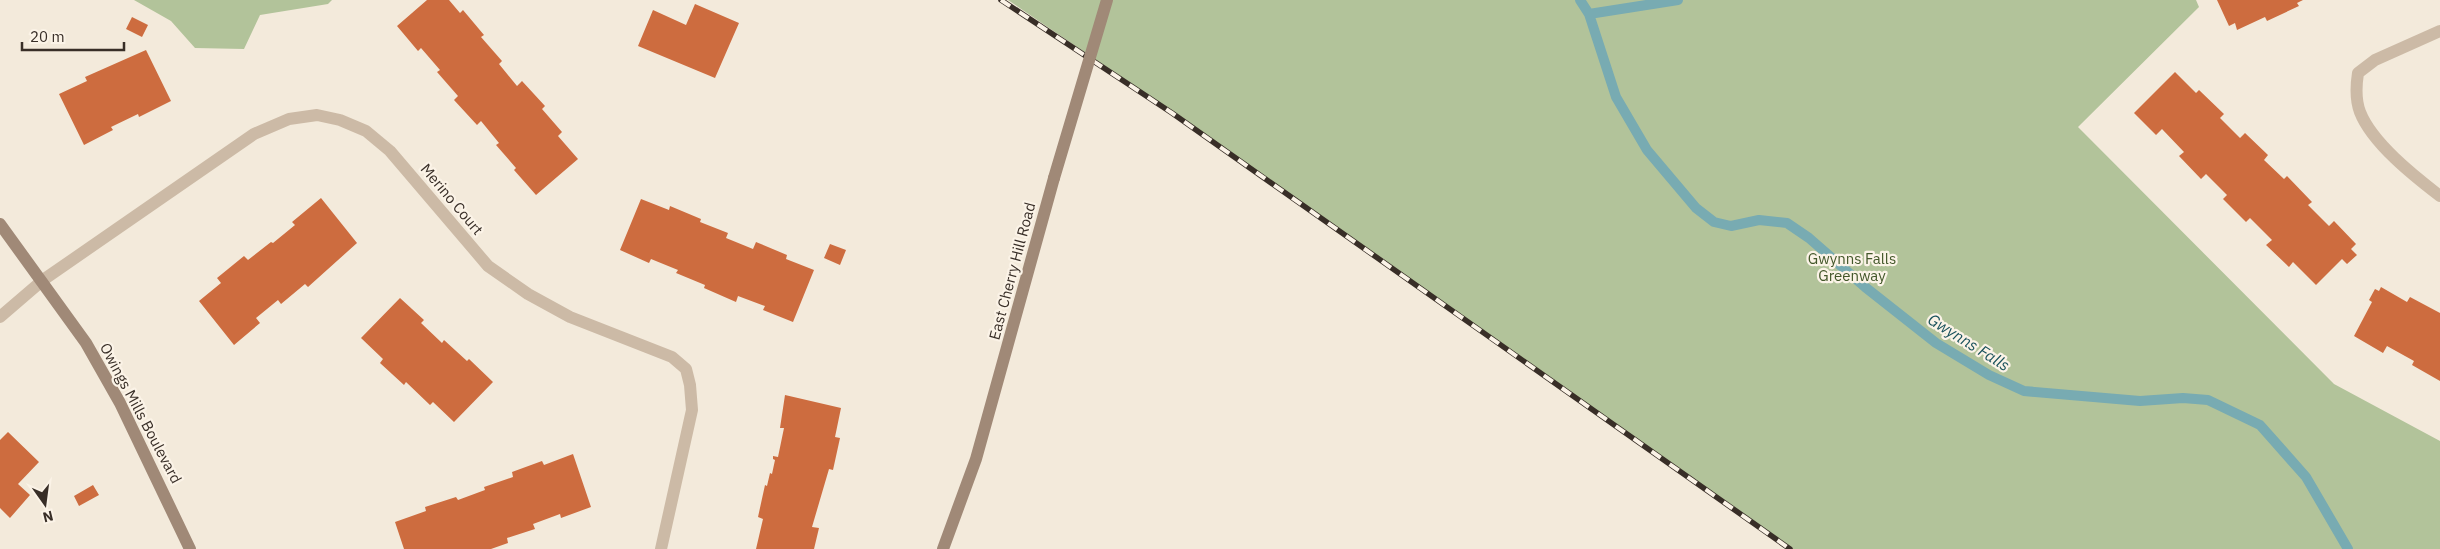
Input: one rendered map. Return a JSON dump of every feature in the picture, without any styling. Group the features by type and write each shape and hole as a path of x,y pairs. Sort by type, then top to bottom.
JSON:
{"main road":[{"name":"East Cherry Hill Road","path":"943,549 976,460 1054,178 1107,0"},
{"name":"Owings Mills Boulevard","path":"0,224 43,280 86,343 120,403 190,549"}],"street":[{"path":"2440,31 2375,60 2358,73 2356,90 2360,111 2372,134 2421,182 2440,196"},
{"name":"Merino Court","path":"0,316 43,280 254,134 289,119 317,114 340,120 366,131 390,151 488,266 528,294 570,317 672,357 686,369 690,385 692,410 661,549"}],"green space":[{"path":"134,0 332,0 328,4 260,15 244,49 195,48 171,21"},
{"name":"Gwynns Falls Greenway","path":"1008,0 2196,0 2199,7 2078,127 2334,384 2440,441 2440,549 1792,549 1171,111"}],"building":[{"path":"427,0 449,0 460,13 463,10 484,35 481,37 502,61 499,64 517,86 522,81 545,106 542,109 562,132 558,136 578,159 536,195 514,170 516,168 496,145 499,143 481,121 477,125 454,100 458,96 437,72 440,70 421,48 418,51 397,26"},
{"path":"2217,0 2303,0 2297,3 2299,6 2267,21 2265,17 2237,30 2235,23 2229,26"},
{"path":"695,4 739,23 715,78 638,46 653,10 686,25"},
{"path":"132,17 148,25 142,37 126,29"},
{"path":"146,50 171,101 139,117 138,114 111,127 113,130 84,145 59,94 87,81 85,77"},
{"path":"2175,72 2196,93 2199,90 2224,114 2220,118 2240,138 2245,133 2268,155 2264,160 2284,179 2287,176 2312,202 2308,205 2329,226 2334,221 2356,244 2351,249 2357,255 2347,264 2342,259 2316,285 2293,262 2289,267 2266,245 2272,240 2250,218 2246,222 2223,199 2227,195 2206,174 2201,179 2179,156 2184,152 2162,129 2156,135 2134,113"},
{"path":"321,198 357,243 308,287 305,284 281,304 278,300 256,318 260,323 234,345 199,301 221,283 217,278 244,256 248,260 271,242 273,243 295,225 292,222"},
{"path":"641,199 669,210 670,206 701,219 700,222 728,233 726,238 753,249 756,242 787,255 786,259 814,270 793,322 763,310 765,306 738,296 736,302 704,288 705,285 676,273 678,270 651,259 649,263 620,250"},
{"path":"830,244 846,250 840,265 824,258"},
{"path":"2381,287 2407,302 2410,297 2440,313 2440,381 2412,365 2414,361 2387,346 2383,353 2354,336 2372,302 2369,300 2375,289 2379,291"},
{"path":"400,298 424,320 421,323 442,343 444,340 467,361 469,359 493,382 454,422 433,402 430,405 406,382 404,385 380,363 383,359 361,338"},
{"path":"785,395 841,408 835,437 840,438 833,470 829,469 812,527 819,528 814,549 756,549 763,519 758,517 765,485 767,486 770,473 772,474 775,460 773,456 778,457 784,428 780,428"},
{"path":"8,432 39,462 18,484 30,495 10,518 0,508 0,440"},
{"path":"573,454 591,507 561,518 560,514 533,524 535,529 507,538 508,543 491,549 404,549 395,522 426,511 425,507 456,497 458,500 485,490 484,487 513,477 512,472 542,461 544,465"},
{"path":"93,485 99,495 79,506 74,496"}],"waterway":[{"name":"Gwynns Falls","path":"1580,0 1589,14 1616,97 1647,150 1696,208 1714,222 1731,226 1759,220 1787,223 1809,238 1865,287 1936,343 1989,375 2024,391 2140,401 2183,398 2208,400 2260,425 2306,477 2348,549"},
{"path":"1589,14 1678,0"}],"railway":[{"path":"1001,0 1172,113 1790,549"}]}
